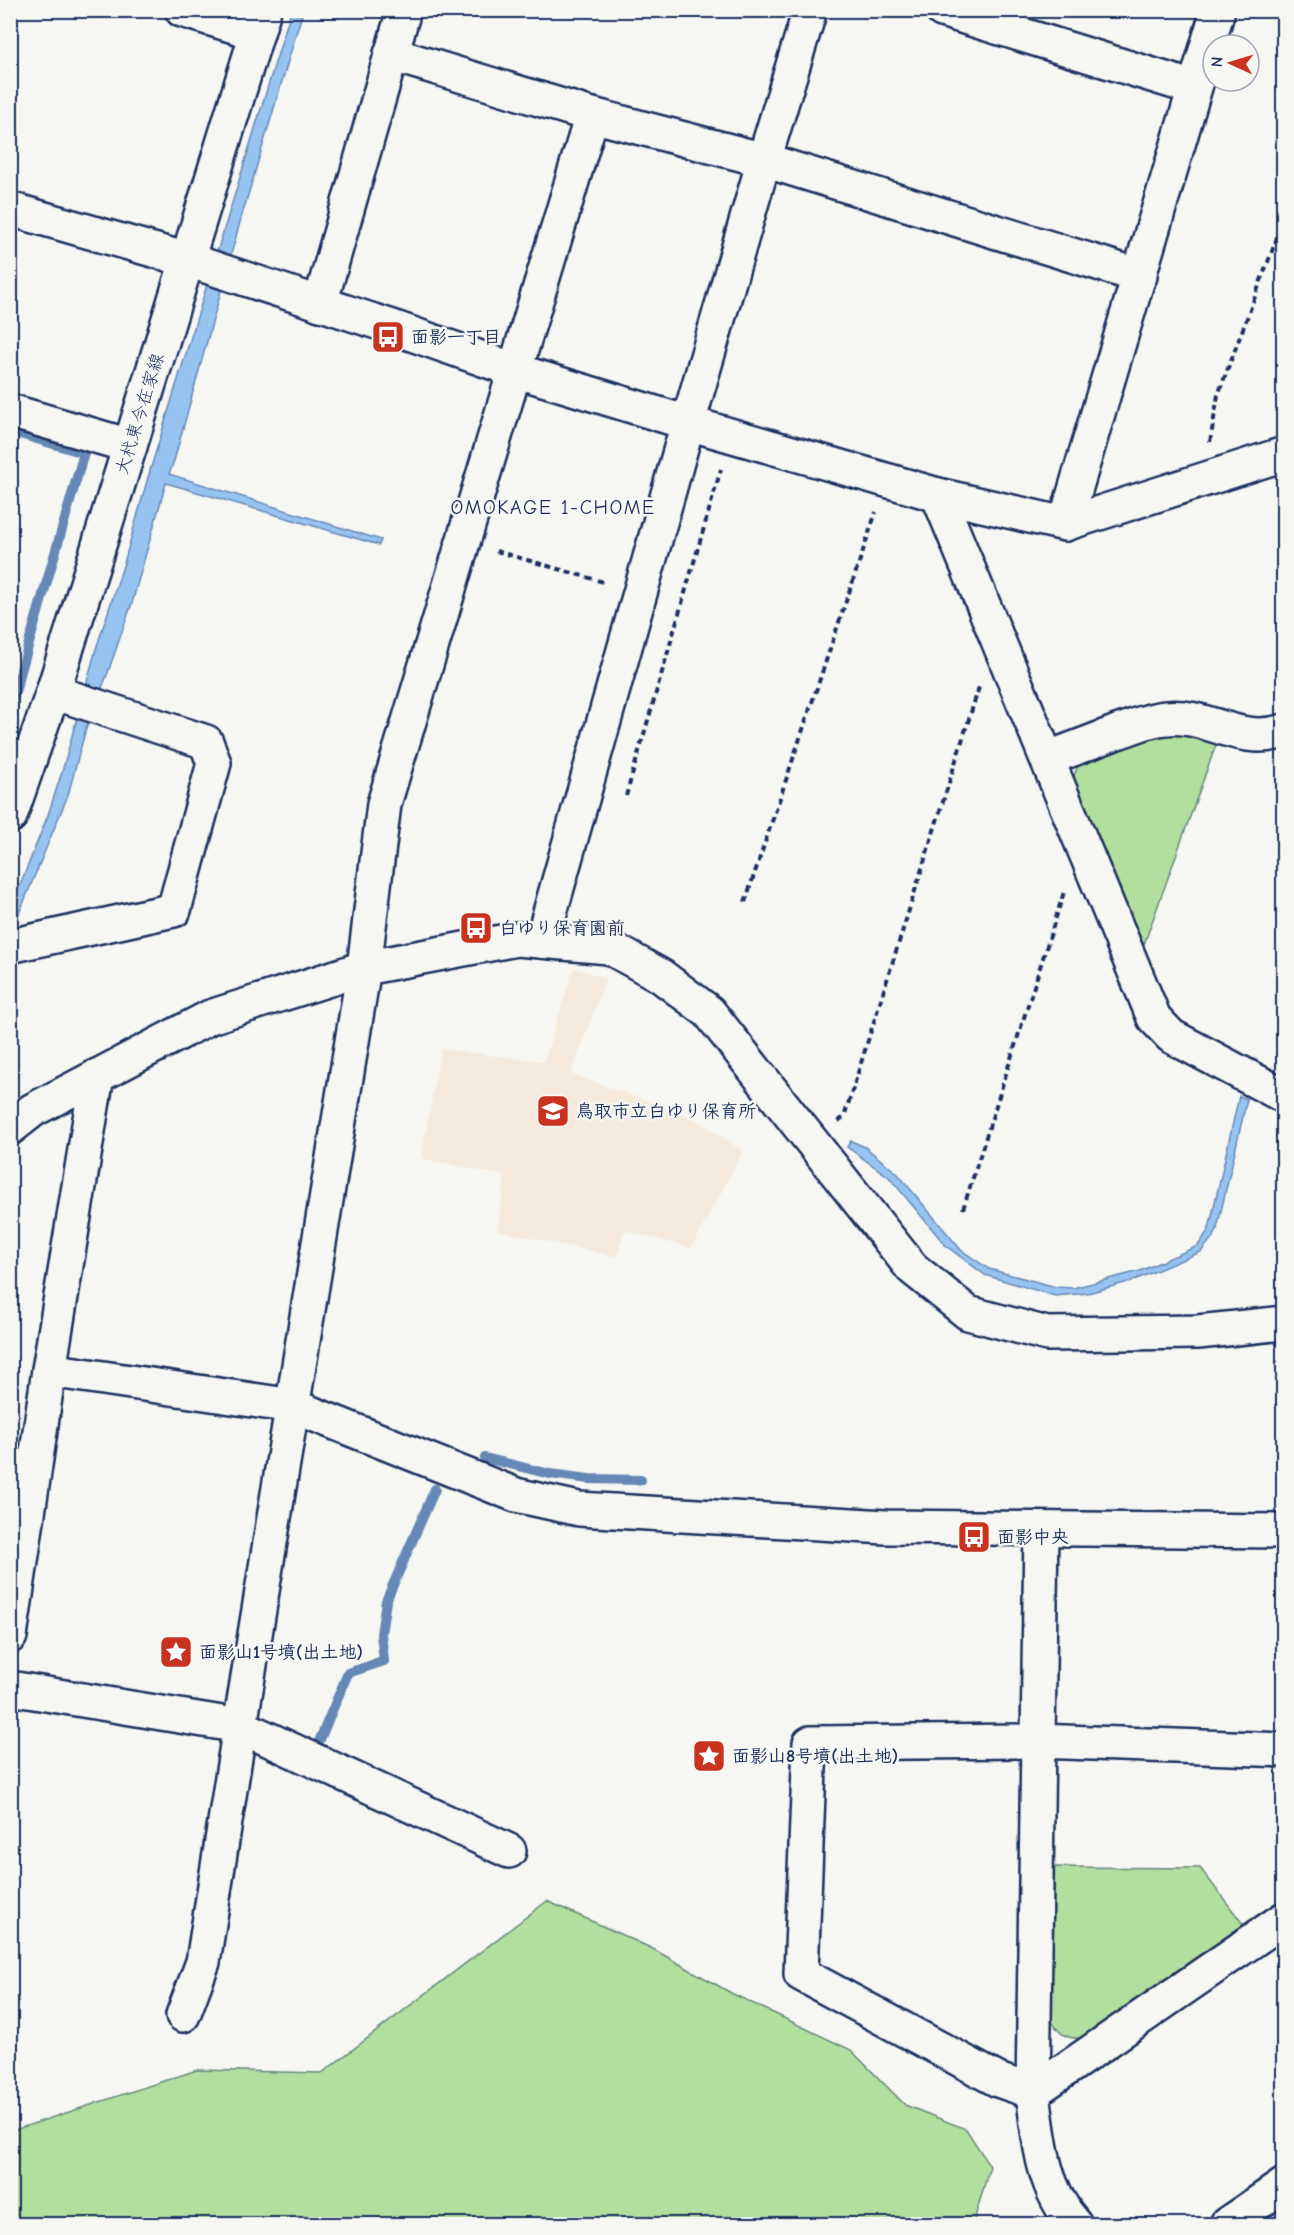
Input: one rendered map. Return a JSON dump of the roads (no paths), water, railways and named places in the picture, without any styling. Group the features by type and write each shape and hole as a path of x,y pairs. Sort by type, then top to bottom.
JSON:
{"street":[{"path":"182,10 260,22"},
{"path":"320,304 404,10"},
{"path":"542,941 688,423 810,10"},
{"path":"942,10 1194,88"},
{"path":"1065,524 1218,10"},
{"name":"大杙東今在家線","path":"10,816 78,701 130,446 260,22"},
{"path":"391,54 592,115 764,160 1140,276"},
{"path":"183,2014 203,1962 364,968 384,804 517,370 592,115"},
{"path":"10,209 188,260 517,370 688,423 938,495 1065,524 1284,454"},
{"path":"10,411 130,446"},
{"path":"938,495 1154,1018 1171,1036 1284,1096"},
{"path":"10,946 174,910 214,763 206,742 78,701"},
{"path":"1048,758 1144,722 1168,717 1199,721 1247,735 1269,736 1284,731"},
{"path":"10,1128 33,1110 210,1017 364,968 517,939 609,947 661,976 709,1012 912,1268 968,1313 1047,1334 1198,1332 1284,1323"},
{"path":"10,1636 49,1370 97,1076"},
{"path":"49,1370 293,1406 516,1495 579,1509 886,1527 1284,1531"},
{"path":"1041,1529 1033,2092 1043,2166 1064,2212 1075,2224"},
{"path":"10,1688 240,1726 509,1851"},
{"path":"1033,2092 998,2080 801,1974 810,1743 1037,1741 1284,1750"},
{"path":"1033,2092 1284,1919"},
{"path":"1227,2224 1284,2186"}],"water":[{"path":"291,11 303,11 240,222 169,474 381,540 379,545 166,483 132,603 86,728 68,795 11,933 11,908 48,815 62,772 96,649"},
{"path":"1239,1096 1247,1099 1216,1233 1201,1252 1132,1281 1088,1293 1055,1296 985,1275 946,1246 889,1177 847,1147 851,1141 865,1147 897,1173 961,1250 989,1269 1056,1287 1073,1288 1140,1271 1198,1246 1209,1229"}],"waterway":[{"path":"10,431 84,453 10,709"},
{"path":"485,1458 550,1474 589,1479 641,1480"},
{"path":"318,1744 348,1673 384,1661 381,1634 386,1601 435,1489"}],"place":[{"name":"面影一丁目","path":"388,337"},
{"name":"白ゆり保育園前","path":"476,928"},
{"name":"鳥取市立白ゆり保育所","path":"553,1111"},
{"name":"面影中央","path":"974,1537"},
{"name":"面影山1号墳(出土地)","path":"176,1652"},
{"name":"面影山8号墳(出土地)","path":"709,1756"}],"district":[{"name":"OMOKAGE 1-CHOME","path":"553,507"}]}
